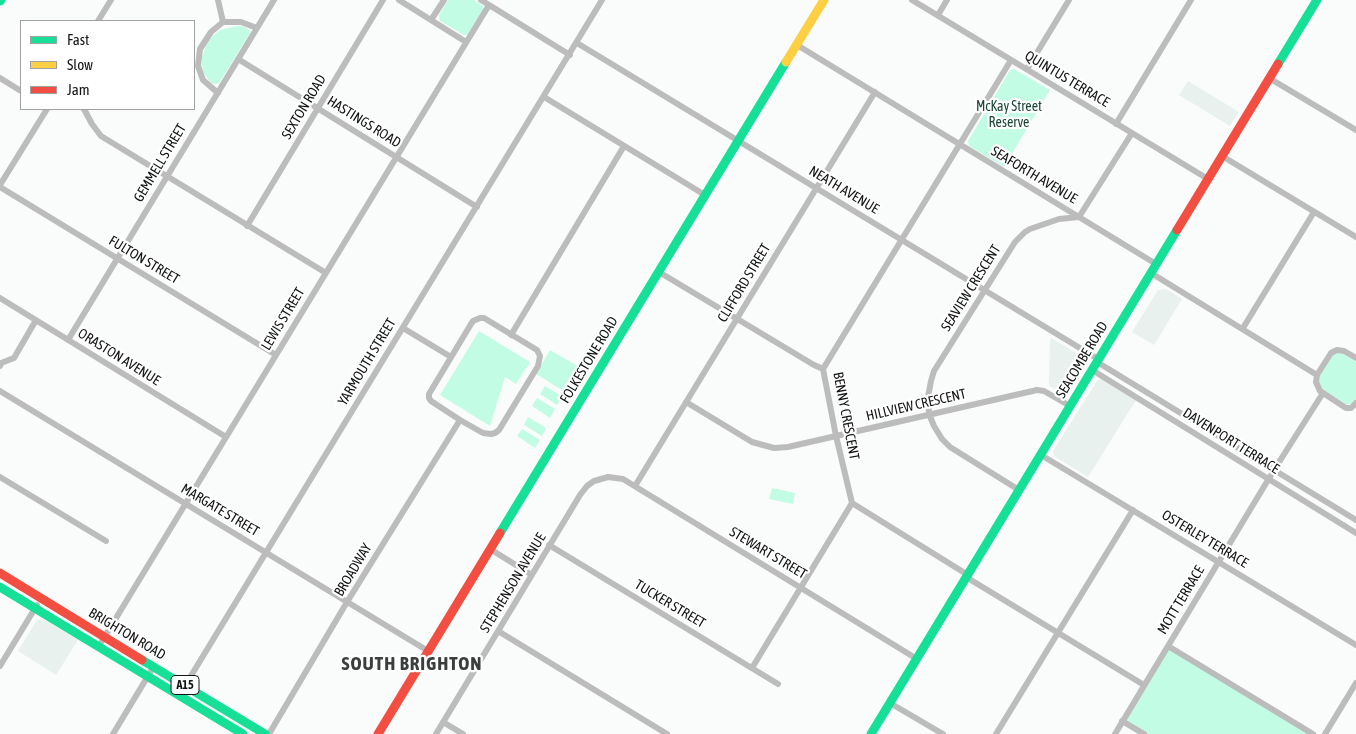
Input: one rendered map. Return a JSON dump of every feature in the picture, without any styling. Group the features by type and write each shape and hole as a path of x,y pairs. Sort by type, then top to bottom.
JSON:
{"main road":[{"name":"FOLKESTONE ROAD","path":"378,734 824,0"},
{"name":"SEACOMBE ROAD","path":"871,734 1317,0"},
{"name":"BRIGHTON ROAD","path":"0,573 265,734"},
{"name":"BRIGHTON ROAD","path":"0,586 243,734"}],"street":[{"path":"99,20 111,0"},
{"path":"218,0 224,22"},
{"name":"GEMMELL STREET","path":"68,340 274,0"},
{"name":"SEXTON ROAD","path":"247,226 383,0"},
{"path":"399,0 466,42"},
{"path":"431,20 444,0"},
{"path":"481,0 570,55"},
{"name":"YARMOUTH STREET","path":"180,695 602,0"},
{"name":"QUINTUS TERRACE","path":"912,0 1208,179"},
{"path":"938,15 947,0"},
{"path":"1027,69 1069,0"},
{"path":"1116,124 1191,0"},
{"name":"LEWIS STREET","path":"98,646 489,5"},
{"path":"218,93 203,80 196,67 200,49 211,32 224,22 241,22 257,28"},
{"name":"NEATH AVENUE","path":"577,42 984,290 1096,364"},
{"name":"SEAFORTH AVENUE","path":"797,45 1156,264"},
{"name":"HASTINGS ROAD","path":"238,59 477,207"},
{"name":"BENNY CRESCENT","path":"852,503 823,369 1011,60"},
{"path":"0,78 20,90"},
{"path":"1269,78 1356,130"},
{"name":"CLIFFORD STREET","path":"635,486 874,92"},
{"path":"544,97 705,195"},
{"path":"0,186 46,110"},
{"path":"85,110 101,136 326,273"},
{"path":"1079,217 1132,133"},
{"path":"511,335 624,146"},
{"path":"1222,156 1356,238"},
{"name":"FULTON STREET","path":"0,186 276,355"},
{"path":"1243,328 1314,212"},
{"name":"SEAVIEW CRESCENT","path":"930,414 928,397 934,372 1011,247 1025,232 1059,220 1079,217"},
{"path":"659,272 823,369"},
{"path":"1151,273 1317,375"},
{"name":"ORASTON AVENUE","path":"0,298 226,437"},
{"path":"484,318 537,350 540,361 499,430 491,434 483,433 460,420 429,398 429,394 451,357 471,324 476,319 484,318"},
{"path":"0,366 1,363 14,358 36,320"},
{"path":"403,328 451,357"},
{"path":"1356,358 1344,351 1337,350 1331,353 1317,375 1320,391 1346,408 1351,408 1356,403"},
{"name":"DAVENPORT TERRACE","path":"1096,364 1356,520"},
{"name":"DAVENPORT TERRACE","path":"1096,364 1268,479 1356,533"},
{"name":"HILLVIEW CRESCENT","path":"686,402 752,442 774,448 1041,390 1070,406"},
{"name":"MARGATE STREET","path":"0,391 428,651"},
{"name":"MOTT TERRACE","path":"1115,734 1268,479 1323,393"},
{"path":"930,414 938,434 946,443 1019,490"},
{"name":"BROADWAY","path":"269,734 347,602 460,420"},
{"name":"OSTERLEY TERRACE","path":"1041,454 1356,645"},
{"path":"0,477 106,541"},
{"name":"STEWART STREET","path":"603,478 623,479 917,659"},
{"name":"STEPHENSON AVENUE","path":"436,734 584,490 594,481 603,478"},
{"path":"752,668 852,503 1144,685"},
{"path":"996,734 1132,510"},
{"name":"TUCKER STREET","path":"550,545 778,684"},
{"path":"490,549 532,575"},
{"path":"0,666 41,598"},
{"path":"498,631 655,731 667,734"},
{"path":"1168,646 1313,734"},
{"path":"113,734 154,666"},
{"path":"1325,734 1356,683"},
{"path":"890,703 943,734"},
{"path":"1122,721 1144,734"},
{"path":"443,722 462,734"}],"shaded area":[{"path":"1188,81 1239,112 1230,126 1179,95"},
{"path":"1166,289 1182,299 1154,345 1132,332 1158,290"},
{"path":"1051,338 1088,360 1068,394 1049,386"},
{"path":"1101,379 1136,400 1088,477 1054,456 1053,451 1097,381"},
{"path":"43,619 78,640 56,675 18,651 37,620"}],"green space":[{"path":"448,0 474,0 483,6 467,35 440,21 439,15"},
{"path":"240,26 245,27 250,33 219,83 211,83 203,72 202,65 202,57 207,42 220,30"},
{"name":"McKay Street Reserve","path":"1014,69 1050,90 1004,167 969,146 968,141 1010,70"},
{"path":"479,331 530,362 516,384 505,377 490,426 440,395"},
{"path":"550,350 588,372 573,397 536,374"},
{"path":"1337,353 1343,354 1356,362 1356,399 1350,404 1346,404 1322,389 1319,381 1333,355"},
{"path":"545,386 563,397 557,405 540,394"},
{"path":"537,398 555,409 550,418 532,406"},
{"path":"528,417 546,428 542,436 524,425"},
{"path":"522,429 540,440 535,448 517,436"},
{"path":"772,488 795,493 793,504 769,499"},
{"path":"1169,647 1310,734 1147,734 1124,720"}],"traffic: fast":[{"path":"1278,64 1317,0"},
{"path":"500,533 786,62"},
{"path":"871,734 1177,230"},
{"path":"0,587 243,734"},
{"path":"142,660 265,734"}],"traffic: slow":[{"path":"786,62 824,0"}],"traffic: jam":[{"path":"1177,230 1278,64"},
{"path":"378,734 500,533"},
{"path":"0,573 142,660"}],"district":[{"name":"SOUTH BRIGHTON","path":"412,664"}]}
